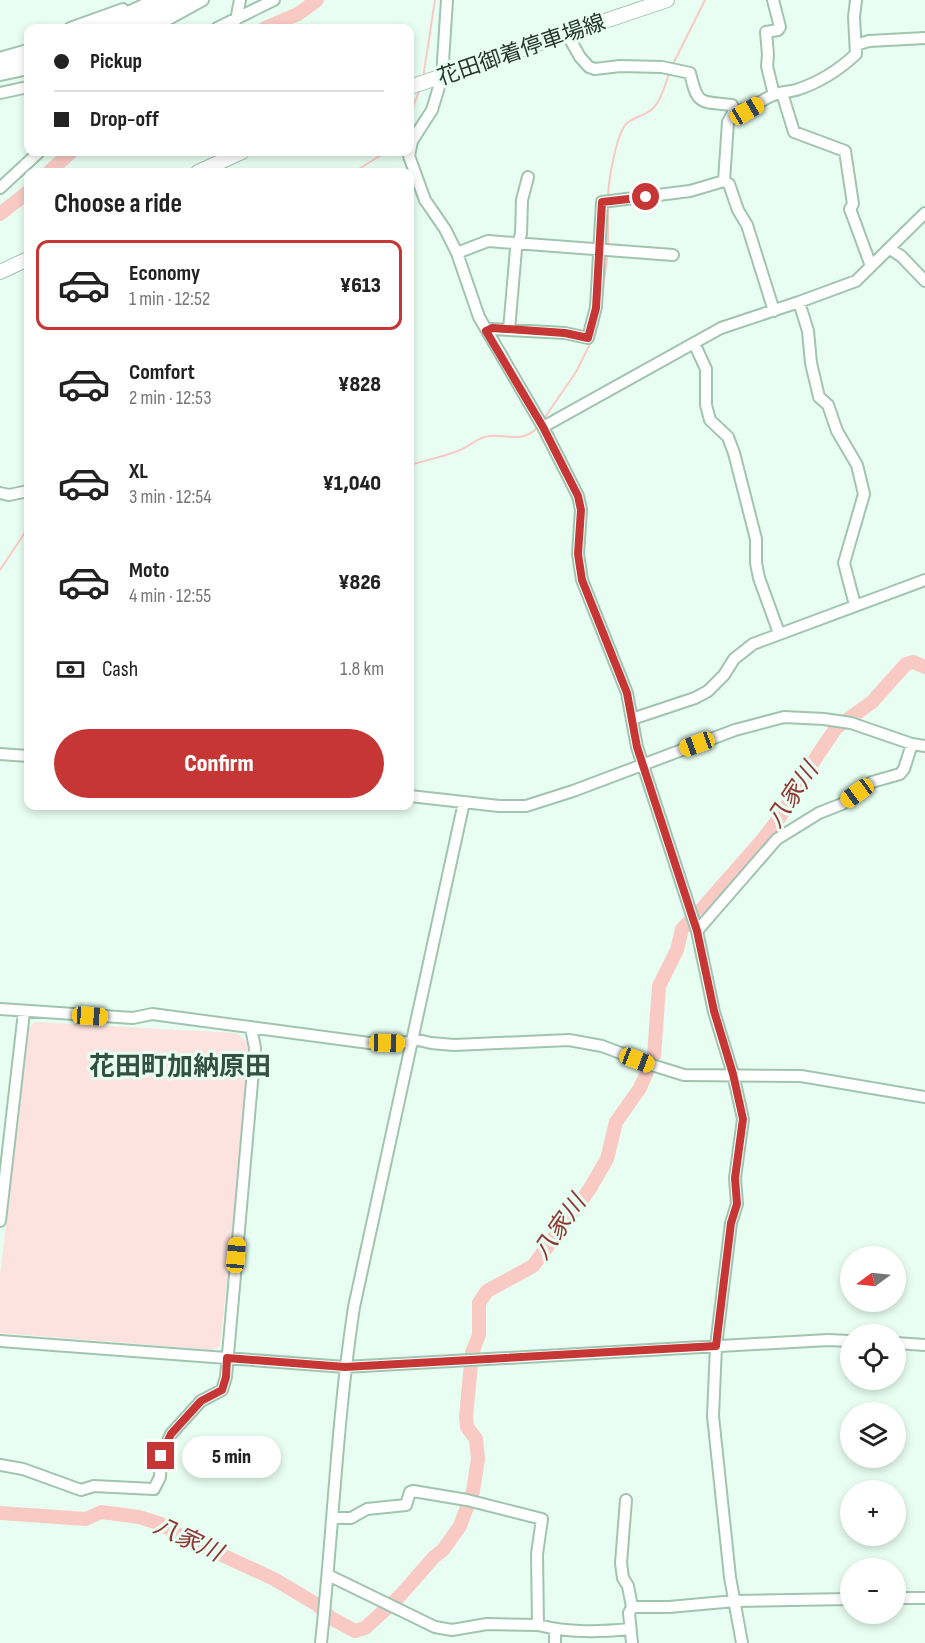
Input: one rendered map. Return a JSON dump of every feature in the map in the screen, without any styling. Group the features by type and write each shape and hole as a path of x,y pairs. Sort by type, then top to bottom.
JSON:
{"highway":[{"path":"110,24 161,0"},
{"path":"138,24 185,0"},
{"path":"0,61 24,60"},
{"path":"0,72 24,60"}],"main road":[{"name":"花田御着停車場線","path":"414,86 668,0"},
{"path":"207,168 233,156"},
{"path":"0,272 24,261"}],"street":[{"path":"82,24 142,0"},
{"path":"159,24 203,0"},
{"path":"236,20 240,0"},
{"path":"226,24 274,0"},
{"path":"414,138 432,110 436,78 444,60 447,0"},
{"path":"773,0 780,27 778,30 766,33 767,66 794,132 844,151 853,204 850,209 871,266"},
{"path":"734,111 747,111 778,94 798,89 833,73 856,54 854,17 856,0"},
{"path":"567,34 580,57 589,67 595,69 620,66 662,67 690,73 696,96 702,101 732,105 734,111 728,122 724,181"},
{"path":"856,45 869,41 925,38"},
{"path":"0,93 24,88"},
{"path":"0,188 35,156"},
{"path":"414,170 425,200 445,229 457,253 478,317 543,427 578,496 581,510 578,554 582,580 627,693 642,764 697,931 714,1011 733,1074 743,1119 735,1178 737,1204 731,1223 716,1346 713,1416 730,1577 742,1643"},
{"path":"509,330 522,200 528,177"},
{"path":"486,331 492,328 565,333 588,338 596,308 602,202 690,191 724,181 729,184 738,210 747,225 774,311"},
{"path":"543,427 721,328 856,281 925,213"},
{"path":"457,253 488,241 673,255"},
{"path":"890,249 901,256 925,281"},
{"path":"800,302 808,331 811,363 819,397 828,405 837,431 858,465 864,494 844,563 855,605"},
{"path":"694,343 706,369 706,405 710,420 728,437 734,453 756,539 756,563 759,578 779,633"},
{"path":"0,494 9,495 24,492"},
{"path":"632,719 708,691 724,675 734,659 753,644 925,580"},
{"path":"414,796 499,807 526,806 573,791 735,730 784,717 824,718 851,723 912,744 925,746"},
{"path":"697,931 777,839 819,813 842,804 872,782 900,774 904,769 912,744"},
{"path":"0,754 24,756"},
{"path":"321,1643 334,1518 345,1367 354,1307 464,802"},
{"path":"0,1009 134,1018 152,1014 369,1043 414,1040 454,1045 569,1040 602,1046 684,1075 801,1076 925,1097"},
{"path":"0,1221 24,1012"},
{"path":"0,1465 23,1469 81,1490 94,1486 154,1489 160,1477 161,1456 171,1434 201,1401 222,1390 226,1377 255,1048 251,1028"},
{"path":"0,1341 345,1367 840,1341"},
{"path":"906,1344 925,1345"},
{"path":"334,1518 351,1518 367,1509 406,1505 410,1492 413,1491 467,1500 542,1519 544,1521 537,1554 538,1625"},
{"path":"626,1500 621,1563 632,1607 629,1613 632,1643"},
{"path":"328,1575 435,1626 452,1630 487,1624 538,1625 555,1630 592,1632 630,1629"},
{"path":"906,1598 925,1598"},
{"path":"632,1607 669,1607 735,1601 840,1599"},
{"path":"555,1630 555,1643"}],"shaded area":[{"path":"35,1022 237,1033 248,1043 238,1180 220,1346 214,1350 0,1333 0,1275 29,1028"}],"waterway":[{"path":"274,24 298,14 317,0"},
{"path":"423,78 435,0"},
{"path":"672,66 705,0"},
{"path":"608,199 613,159 623,128 629,121 652,109 662,94 670,71"},
{"path":"414,104 420,89"},
{"path":"53,168 67,156"},
{"path":"360,168 380,156"},
{"path":"0,214 24,195"},
{"path":"608,205 608,247"},
{"path":"601,303 608,252"},
{"path":"595,333 600,312"},
{"path":"543,420 576,372 593,338"},
{"path":"414,464 441,457 485,437 521,437 538,427"},
{"path":"0,570 24,534"},
{"name":"八家川","path":"0,1513 86,1519 101,1512 139,1517 161,1524 183,1537 274,1579 316,1604 331,1618 355,1631 365,1628 398,1598 443,1550 460,1526 473,1491 478,1459 476,1439 467,1427 466,1417 472,1353 479,1335 479,1303 487,1291 533,1266 589,1190 607,1159 616,1122 640,1088 654,1056 659,986 677,950 682,929 780,817 836,728 872,702 906,664 913,662 925,667"}],"district":[{"name":"花田町加納原田","path":"180,1066"}],"route":[{"path":"161,1456 171,1434 201,1401 222,1390 226,1377 227,1358 345,1367 716,1346 731,1223 737,1204 735,1178 743,1119 733,1074 714,1011 697,931 637,747 627,693 582,580 578,554 581,510 578,496 543,427 486,331 492,328 565,333 588,338 596,308 602,202 646,197"}]}
